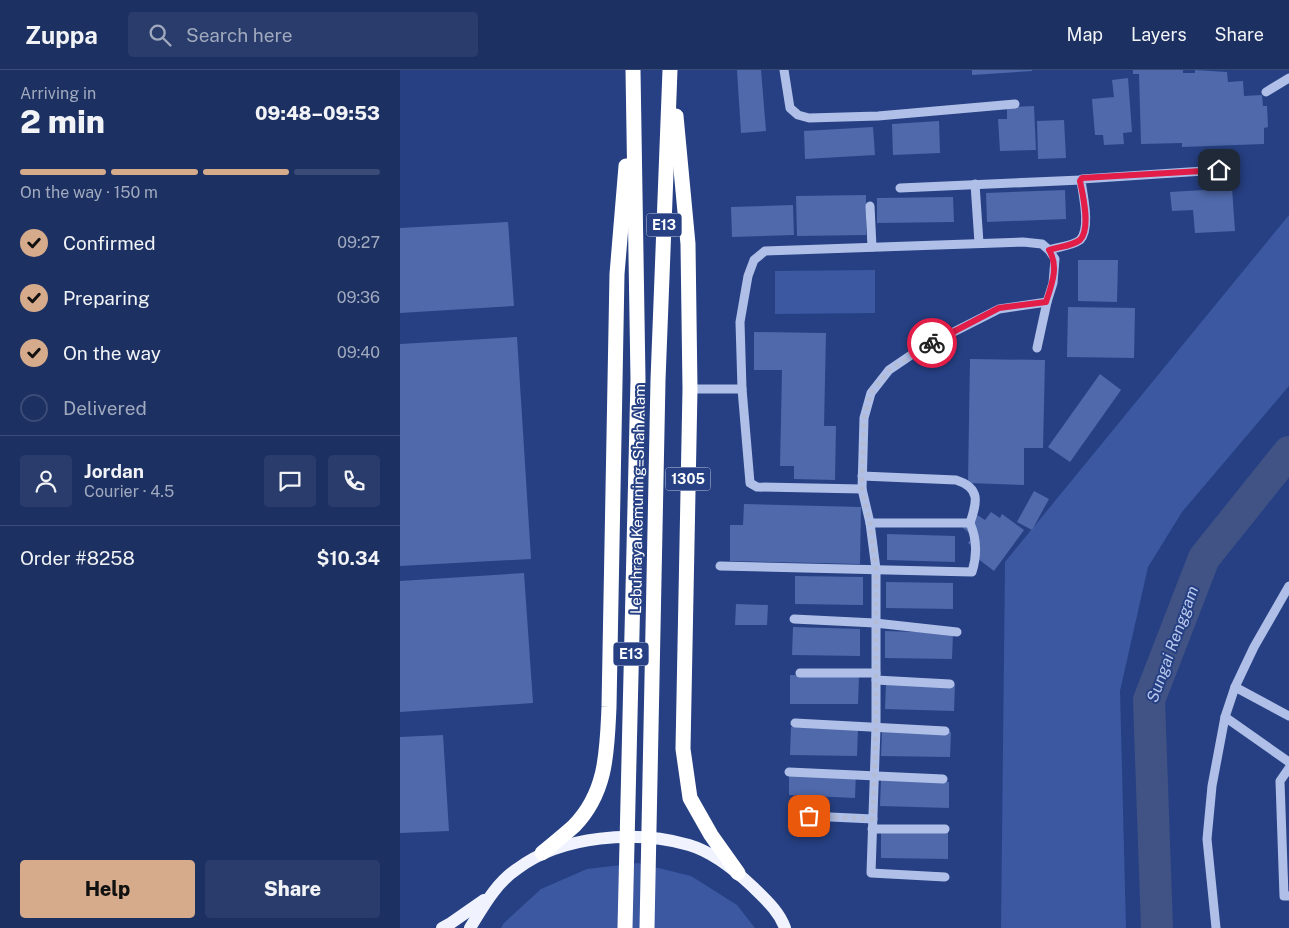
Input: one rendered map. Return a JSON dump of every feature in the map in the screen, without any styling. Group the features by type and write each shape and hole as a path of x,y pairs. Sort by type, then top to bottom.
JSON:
{"highway":[{"name":"Lebuhraya Kemuning–Shah Alam","path":"647,928 658,380 671,70"},
{"name":"1305","path":"671,70 688,244 690,390 683,749 690,798 711,835 738,873"},
{"name":"Lebuhraya Kemuning–Shah Alam","path":"625,928 638,379 633,73"},
{"path":"542,853 574,825 589,807 598,788 606,762 610,698 617,274 633,73"}],"main road":[{"path":"442,928 451,924 490,896 516,869 542,853 613,836 655,838 690,846 714,857 738,873 771,904 786,927"},
{"path":"470,928 490,896"}],"street":[{"path":"784,70 790,108 798,115 809,118 878,116 1015,104"},
{"path":"1266,92 1289,78"},
{"path":"900,188 1081,180 1219,170"},
{"path":"1049,250 1072,244 1080,240 1084,234 1086,224 1081,180"},
{"path":"975,184 979,244"},
{"path":"870,206 872,247"},
{"path":"862,489 757,487 750,483 742,389 740,322 748,276 754,260 765,251 1023,242 1042,244 1055,259 1053,283 1046,302 1037,348"},
{"path":"945,878 871,873 876,727 876,569 870,524 862,489 864,418 871,393 889,370 920,349 999,308 1046,302"},
{"path":"690,390 742,389"},
{"path":"720,566 972,572 976,553 974,532 970,523 977,504 973,491 966,483 956,480 862,476"},
{"path":"870,524 970,523"},
{"path":"1216,928 1207,839 1212,786 1225,717 1235,687 1254,647 1287,592"},
{"path":"794,619 875,622 957,632"},
{"path":"800,673 876,677 950,684"},
{"path":"1235,687 1289,716"},
{"path":"1225,717 1289,762"},
{"path":"795,723 946,731"},
{"path":"1289,768 1280,780 1284,896 1289,896"},
{"path":"790,772 943,779"},
{"path":"809,816 872,824 944,829"}],"shaded area":[{"path":"1289,215 1289,386 1182,512 1148,567 1120,691 1126,928 1001,928 1005,562"},
{"path":"875,270 875,313 775,314 775,271"},
{"path":"638,863 691,876 737,905 755,928 501,928 541,889 587,869"}],"building":[{"path":"737,70 761,70 766,131 741,133"},
{"path":"972,70 1032,70 1032,71 972,75"},
{"path":"1133,70 1183,70 1183,73 1195,73 1195,70 1227,72 1228,82 1243,81 1244,96 1262,95 1263,106 1267,106 1268,127 1264,128 1264,144 1182,147 1182,143 1141,144 1139,74 1133,74"},
{"path":"1128,78 1132,132 1123,133 1124,144 1104,145 1103,135 1095,135 1092,99 1114,97 1112,80"},
{"path":"1034,106 1036,150 1000,151 998,119 1007,119 1007,107"},
{"path":"1064,120 1066,158 1038,159 1037,121"},
{"path":"939,121 940,153 893,155 892,124"},
{"path":"873,127 875,155 805,159 804,131"},
{"path":"1223,184 1223,189 1232,188 1235,231 1195,233 1193,210 1172,211 1170,192 1204,190 1203,185"},
{"path":"1065,190 1066,219 987,222 986,193"},
{"path":"866,195 866,235 797,236 796,196"},
{"path":"953,197 954,222 877,223 877,198"},
{"path":"793,205 794,235 732,237 731,207"},
{"path":"508,222 514,306 400,313 400,228"},
{"path":"1078,260 1118,260 1117,302 1078,301"},
{"path":"1068,307 1135,308 1134,358 1067,357"},
{"path":"754,332 826,333 824,426 836,426 835,480 794,479 794,466 780,466 782,370 754,370"},
{"path":"517,337 531,559 400,566 400,344"},
{"path":"970,359 1045,360 1043,448 1024,448 1024,485 968,483"},
{"path":"1100,374 1121,390 1070,462 1048,447"},
{"path":"1034,491 1049,499 1032,530 1017,522"},
{"path":"744,504 861,507 860,564 730,561 730,525 743,525"},
{"path":"991,512 1000,518 1002,514 1024,530 994,571 973,555 977,549 968,543 973,536 963,528 974,513 985,520"},
{"path":"887,534 955,536 955,562 887,560"},
{"path":"524,573 533,703 400,712 400,581"},
{"path":"795,576 863,577 863,605 795,604"},
{"path":"886,582 953,583 953,609 886,608"},
{"path":"736,604 768,605 767,625 735,625"},
{"path":"793,627 860,629 860,656 792,655"},
{"path":"885,631 953,633 952,659 885,658"},
{"path":"790,675 859,676 858,704 790,704"},
{"path":"886,683 955,684 954,711 885,709"},
{"path":"791,727 858,728 857,756 790,755"},
{"path":"882,731 951,732 950,757 881,756"},
{"path":"443,735 449,831 400,833 400,737"},
{"path":"789,769 856,771 855,798 789,795"},
{"path":"881,780 949,782 949,808 880,806"},
{"path":"881,832 948,833 948,859 881,858"}],"waterway":[{"name":"Sungai Renggam","path":"1157,928 1149,700 1204,558 1289,452"}],"way so far":[{"path":"809,816 873,819 876,727 876,569 870,524 862,489 864,418 871,393 889,370 932,343"}],"route":[{"path":"932,343 999,308 1046,302 1053,283 1055,259 1049,250 1072,244 1080,240 1084,234 1086,224 1080,181 1082,178 1219,170"}]}
